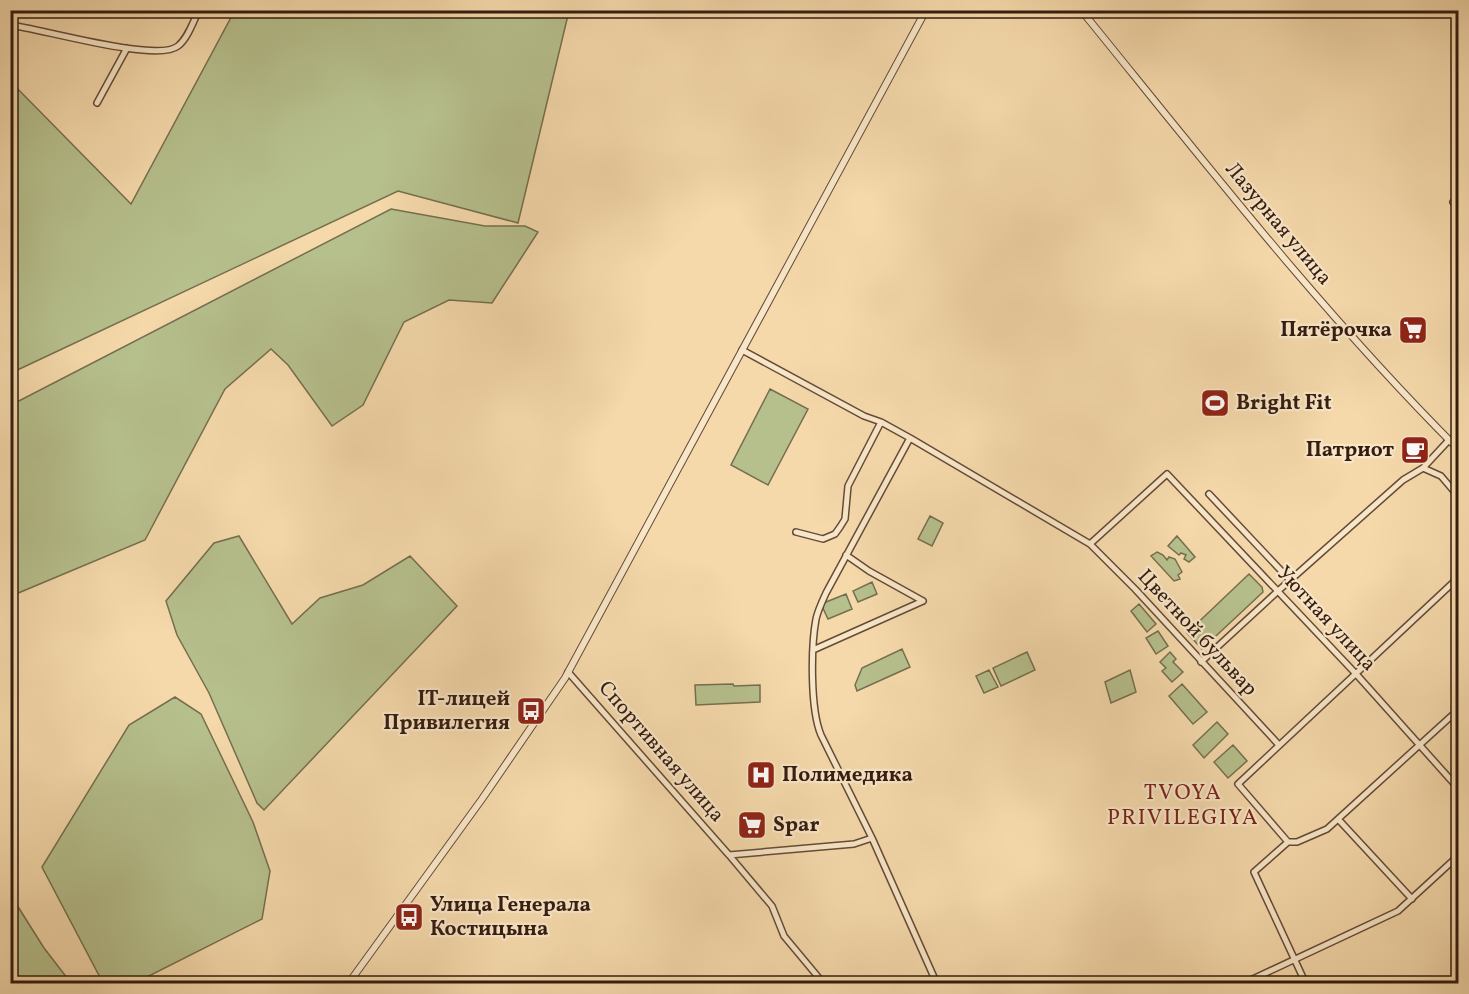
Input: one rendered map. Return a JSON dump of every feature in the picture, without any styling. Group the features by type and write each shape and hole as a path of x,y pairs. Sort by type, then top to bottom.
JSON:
{"street":[{"path":"10,25 128,48 149,51 170,50 183,40 199,10"},
{"path":"348,984 489,790 568,672 926,10"},
{"name":"Лазурная улица","path":"1081,10 1306,285 1458,449"},
{"path":"97,103 128,48"},
{"name":"Цветной бульвар","path":"742,350 864,416 881,422 910,438 1090,544 1135,589 1279,745"},
{"path":"796,532 823,539 834,534 840,527 845,519 848,486 881,422"},
{"path":"910,438 826,593 817,616 813,650 814,695 818,727 872,837 937,984"},
{"path":"1201,662 1385,495 1403,480 1423,468 1449,440"},
{"path":"1423,468 1441,476 1458,496"},
{"name":"Уютная улица","path":"1090,544 1167,474 1357,675 1458,788"},
{"path":"1209,494 1288,578 1289,582"},
{"path":"813,650 923,601 869,571 846,555"},
{"path":"1288,842 1238,784 1458,578"},
{"name":"Спортивная улица","path":"568,672 772,906 784,936 824,984"},
{"path":"1305,982 1254,872 1288,842 1298,842 1327,829 1458,710"},
{"path":"1338,819 1412,899"},
{"path":"729,855 854,844 872,837"},
{"path":"1242,984 1384,920 1412,899 1458,856"}],"green space":[{"path":"235,10 569,11 518,223 398,191 11,373 11,82 131,204"},
{"path":"391,209 485,226 525,226 538,232 492,303 449,300 404,322 363,405 332,426 288,365 271,349 225,389 145,540 11,596 11,405"},
{"path":"770,389 808,409 768,485 731,465"},
{"path":"930,516 943,523 932,546 918,539"},
{"path":"239,536 292,624 320,598 363,585 410,556 457,606 264,810 257,803 209,693 177,635 166,601 214,543"},
{"path":"1177,536 1195,557 1189,562 1184,559 1186,555 1181,553 1179,555 1168,546"},
{"path":"1157,552 1167,560 1169,557 1175,559 1182,572 1178,575 1180,579 1174,581 1151,556"},
{"path":"1249,574 1262,587 1263,592 1202,649 1187,633"},
{"path":"872,582 877,594 858,602 853,591"},
{"path":"846,594 852,609 828,619 821,604"},
{"path":"1139,604 1156,624 1147,632 1131,611"},
{"path":"1158,631 1168,646 1156,654 1146,638"},
{"path":"902,649 910,667 857,691 855,685 862,668"},
{"path":"1027,652 1035,670 1001,686 993,668"},
{"path":"1170,652 1176,659 1173,662 1183,672 1172,682 1162,671 1166,668 1160,662"},
{"path":"989,670 998,687 984,693 976,676"},
{"path":"1130,670 1136,692 1111,703 1105,682"},
{"path":"733,684 734,686 760,685 760,702 696,705 695,685"},
{"path":"1182,684 1207,712 1193,724 1169,696"},
{"path":"175,697 201,714 253,822 270,871 262,919 135,983 103,983 42,867 129,725"},
{"path":"1217,722 1228,734 1204,758 1193,745"},
{"path":"1233,745 1247,761 1228,778 1214,762"},
{"path":"10,894 44,948 71,983 11,983"}],"place":[{"name":"Пятёрочка","path":"1413,330"},
{"name":"Bright Fit","path":"1215,403"},
{"name":"Патриот","path":"1415,450"},
{"name":"IT-лицей Привилегия","path":"531,711"},
{"name":"Полимедика","path":"761,775"},
{"name":"Spar","path":"752,825"},
{"name":"Улица Генерала Костицына","path":"409,917"}],"district":[{"name":"TVOYA PRIVILEGIYA","path":"1183,806"}]}
